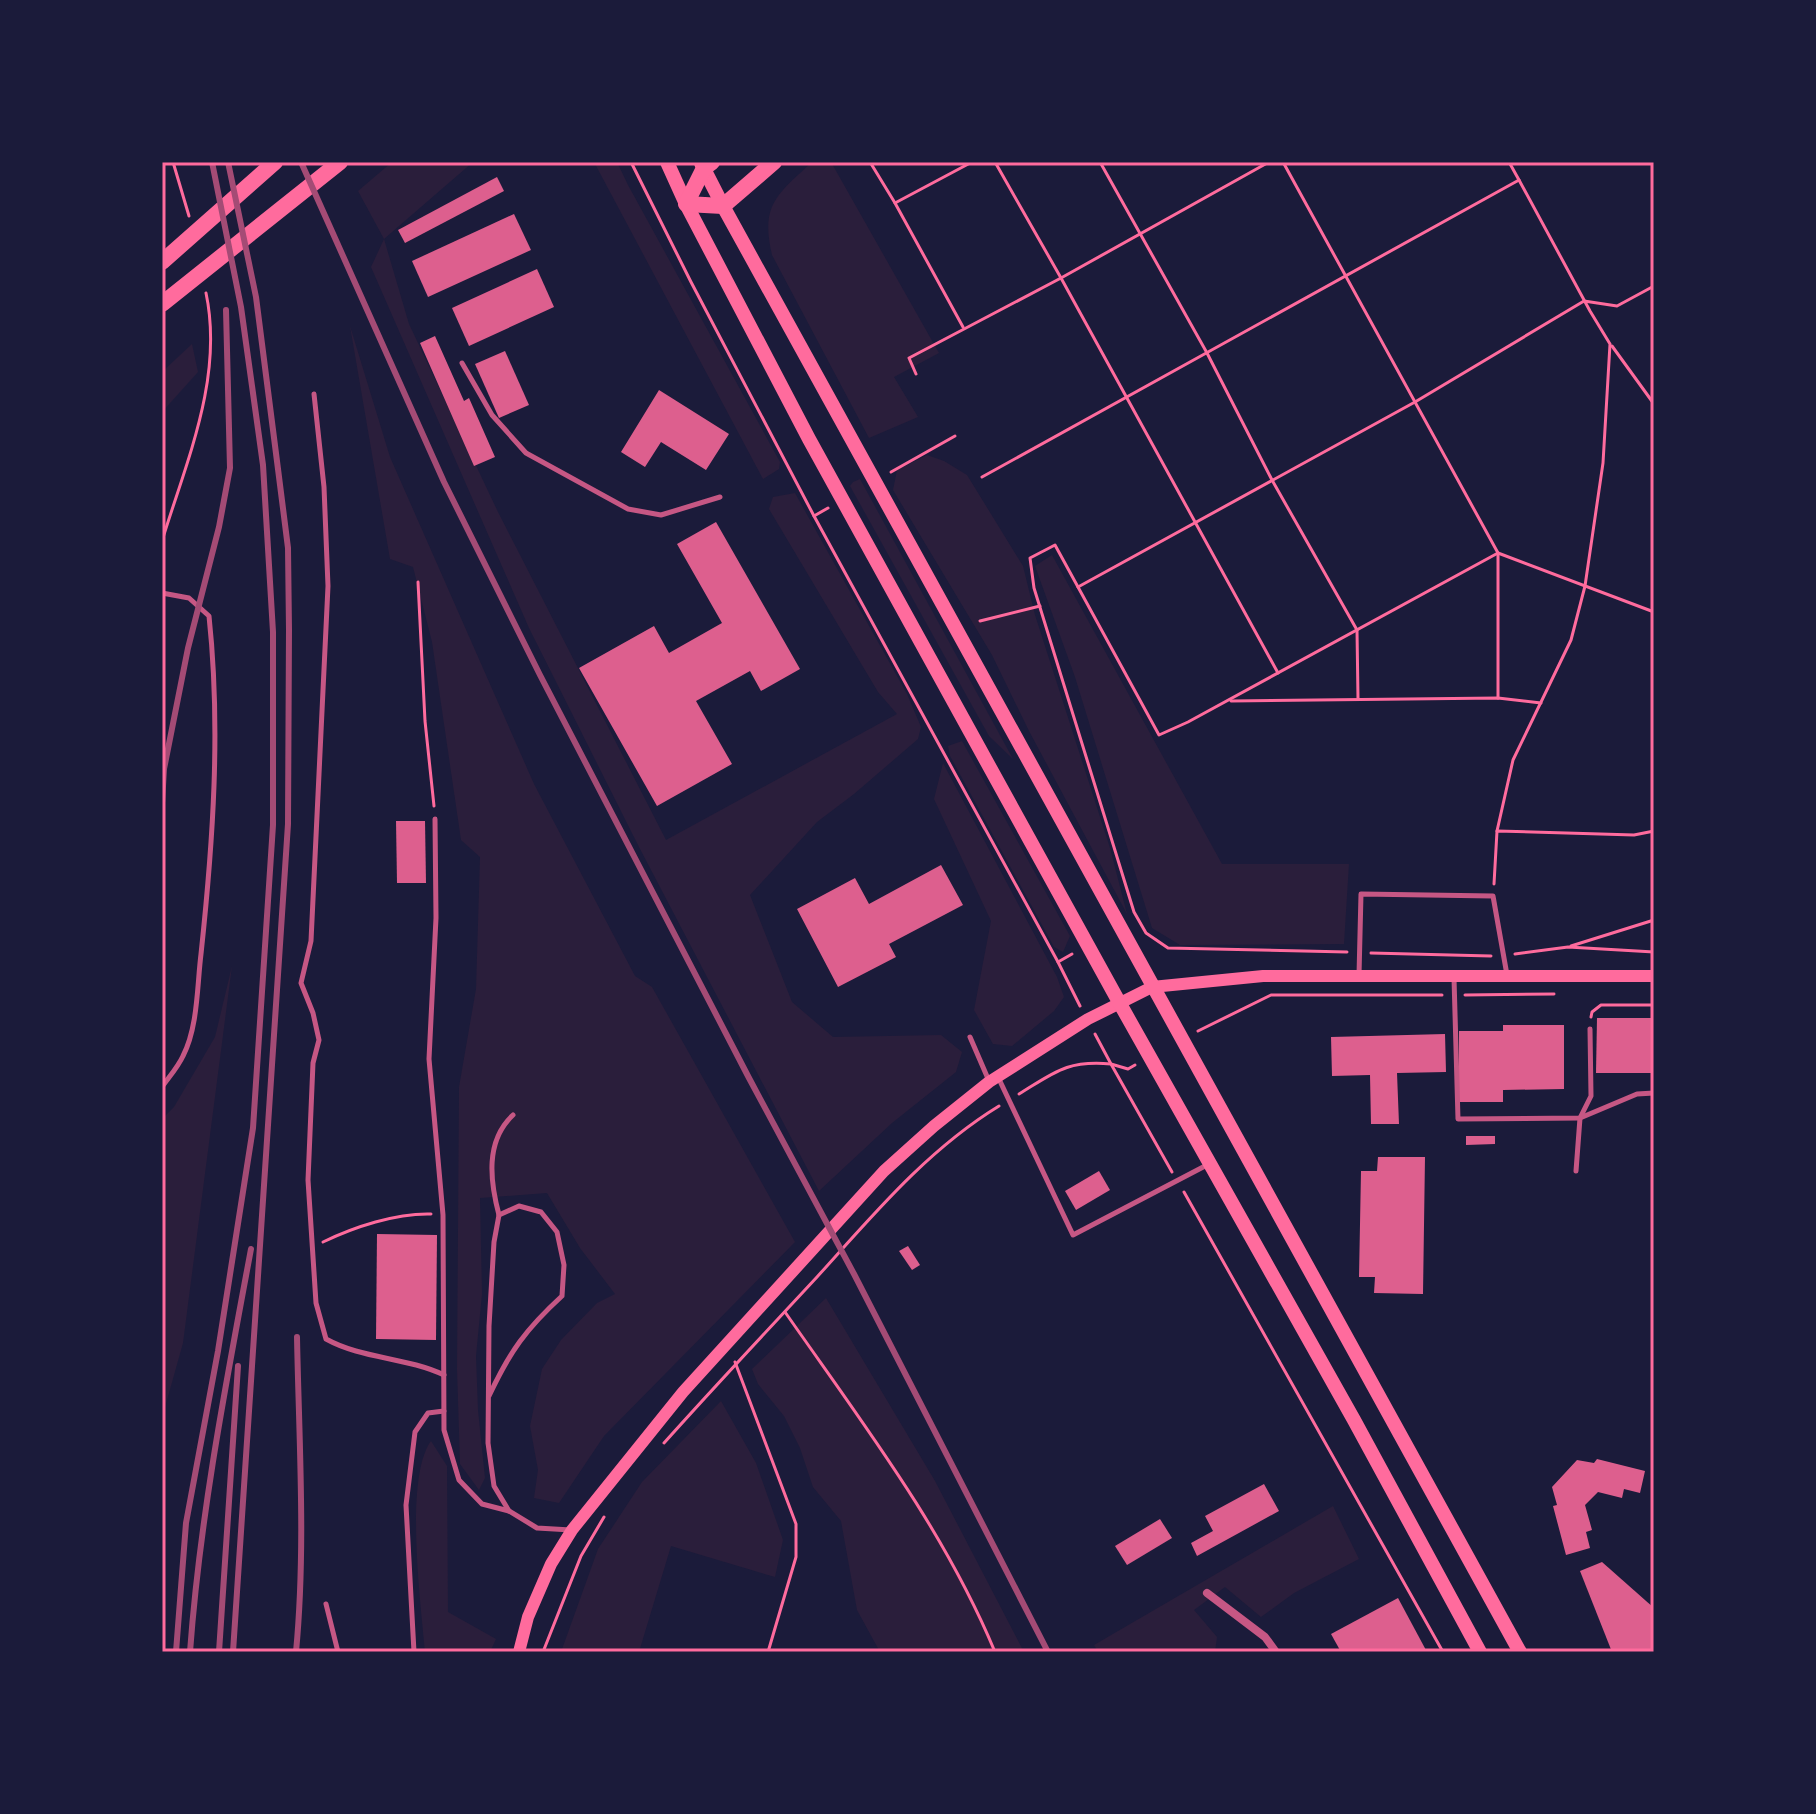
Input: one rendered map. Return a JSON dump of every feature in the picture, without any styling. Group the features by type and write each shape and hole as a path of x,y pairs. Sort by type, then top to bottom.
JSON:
{"highway":[{"path":"162,262 275,162"},
{"path":"162,304 327,162"},
{"path":"162,304 340,162"},
{"path":"706,164 686,204 723,206 774,162"}],"main road":[{"path":"667,162 809,439 1480,1652"},
{"path":"706,164 723,206 1520,1652"},
{"path":"519,1652 528,1617 551,1564 572,1530 683,1392 884,1171 934,1126 994,1080 1088,1019 1152,987 1263,976 1654,976"}],"street":[{"path":"1207,1593 1265,1637 1276,1652"}],"lane":[{"path":"462,363 492,415 526,453 628,509 661,515 720,497"},
{"path":"314,394 324,487 328,586 311,941 301,983 313,1013 319,1040 313,1063 308,1180 316,1303 326,1339 346,1350 424,1366 444,1375"},
{"path":"162,593 189,598 209,616 214,660 215,732 212,848 193,1023 184,1055 162,1087"},
{"path":"435,819 436,918 429,1059 443,1215 444,1430 459,1480 482,1504 509,1511 537,1528 572,1530"},
{"path":"1359,978 1361,894 1493,896 1507,976"},
{"path":"1454,977 1458,1119 1580,1118 1637,1094 1654,1093"},
{"path":"1576,1171 1580,1118 1591,1096 1590,1029"},
{"path":"970,1037 1008,1100 1073,1235 1212,1163"},
{"path":"509,1511 494,1486 488,1443 490,1312 494,1242 499,1215 492,1187 493,1147 501,1126 513,1115"},
{"path":"489,1396 505,1360 530,1325 562,1296 564,1265 557,1232 541,1212 519,1206 499,1215"},
{"path":"414,1652 406,1505 415,1432 428,1413 444,1411"},
{"path":"326,1604 338,1652"}],"path":[{"path":"173,162 186,202"},
{"path":"631,162 814,516 1111,1064 1443,1652"},
{"path":"870,162 964,329"},
{"path":"895,203 972,162"},
{"path":"995,162 1278,673"},
{"path":"1100,162 1357,630 1358,699"},
{"path":"916,374 909,358 1061,278 1269,162"},
{"path":"1283,162 1498,553 1498,698"},
{"path":"1509,162 1584,301 1610,344 1654,404"},
{"path":"982,477 1519,180"},
{"path":"1078,587 1415,402 1584,301 1617,306 1654,286"},
{"path":"162,541 209,383 211,347 208,304"},
{"path":"1493,896 1497,831 1513,760 1571,640 1585,586 1603,463 1610,344"},
{"path":"1654,612 1498,553 1159,735 1055,545 1030,558 1040,606 1134,912 1146,933 1168,948 1504,956 1568,947 1654,920"},
{"path":"418,582 425,721 435,819"},
{"path":"980,621 1040,606"},
{"path":"1227,701 1498,698 1541,703"},
{"path":"1497,831 1634,835 1654,831"},
{"path":"1568,947 1654,952"},
{"path":"1181,1040 1233,1011 1271,995 1563,993"},
{"path":"1590,1029 1592,1012 1601,1005 1654,1005"},
{"path":"665,1443 735,1362 897,1189 939,1149 985,1114 1064,1067 1086,1062 1128,1069 1150,1055"},
{"path":"313,1256 322,1242 354,1227 418,1214 443,1215"},
{"path":"784,1311 898,1474 974,1601 995,1652"},
{"path":"735,1362 796,1524 796,1557 768,1652"},
{"path":"543,1652 581,1556 607,1512"}],"shaded area":[{"path":"392,162 473,162 384,239 358,191"},
{"path":"594,162 617,162 780,462 779,469 763,479"},
{"path":"812,162 831,162 939,353 894,377 918,417 869,438 772,255 768,223 770,212 781,192"},
{"path":"384,239 409,324 498,512 666,840 897,714 878,692 769,509 773,497 795,493 907,694 921,727 918,739 817,822 750,895 792,1002 833,1037 941,1035 962,1052 956,1072 892,1123 819,1191 639,847 529,628 371,267"},
{"path":"350,326 390,457 534,784 635,976 652,987 795,1242 604,1436 559,1503 534,1498 538,1470 530,1426 542,1369 561,1340 597,1303 615,1294 580,1248 547,1193 480,1198 482,1294 476,1356 485,1478 479,1490 460,1464 457,1369 459,1087 476,989 480,857 461,840 432,642 413,567 390,559"},
{"path":"192,344 198,372 162,412 162,372"},
{"path":"927,455 967,475 1023,566 1035,615 1110,848 1127,914 992,655 893,490 897,470"},
{"path":"860,479 1013,759 989,736 850,486"},
{"path":"1052,555 1222,864 1349,864 1344,944 1180,945 1152,928 1075,677 1035,566"},
{"path":"962,741 1070,936 1063,952 1054,947 950,756 948,746"},
{"path":"943,763 1057,977 1064,997 1054,1011 1012,1046 993,1044 974,1010 991,921 934,799"},
{"path":"232,966 183,1343 162,1418 162,1119 174,1107 215,1037"},
{"path":"826,1298 935,1481 1024,1652 880,1652 857,1610 841,1521 813,1487 800,1448 784,1416 758,1384 752,1369"},
{"path":"721,1401 756,1463 783,1540 775,1577 671,1546 639,1652 561,1652 598,1549 642,1482"},
{"path":"431,1441 447,1466 448,1612 496,1639 490,1652 425,1652 416,1511 423,1459"},
{"path":"1333,1506 1359,1559 1294,1593 1261,1617 1225,1587 1194,1610 1217,1637 1215,1652 1098,1652 1094,1645"}],"building":[{"path":"497,177 504,191 405,243 398,230"},
{"path":"514,214 531,250 428,297 412,261"},
{"path":"537,269 554,307 469,346 452,308"},
{"path":"435,336 464,401 469,398 495,457 474,466 420,343"},
{"path":"505,351 529,405 499,418 475,364"},
{"path":"659,390 729,434 706,470 661,442 645,467 621,452"},
{"path":"716,522 800,669 761,691 750,671 696,701 732,764 657,806 579,668 654,626 669,653 722,623 677,544"},
{"path":"396,821 425,821 426,883 397,883"},
{"path":"941,865 963,905 889,944 896,957 838,987 797,909 855,878 869,904"},
{"path":"1597,1018 1654,1018 1654,1073 1596,1073"},
{"path":"1503,1025 1564,1025 1564,1089 1503,1090 1503,1102 1459,1102 1459,1031 1503,1031"},
{"path":"1445,1034 1446,1072 1397,1073 1399,1124 1371,1124 1370,1075 1332,1076 1331,1037"},
{"path":"1466,1136 1495,1136 1495,1144 1466,1145"},
{"path":"1378,1157 1425,1157 1423,1294 1374,1293 1375,1277 1359,1277 1361,1171 1377,1171"},
{"path":"1099,1171 1110,1190 1076,1210 1065,1191"},
{"path":"377,1234 437,1235 436,1340 376,1339"},
{"path":"908,1246 920,1265 912,1270 899,1251"},
{"path":"1597,1459 1645,1471 1640,1493 1624,1489 1622,1498 1598,1492 1585,1505 1592,1530 1586,1532 1590,1548 1566,1555 1553,1506 1557,1505 1552,1487 1577,1460 1594,1463"},
{"path":"1264,1484 1279,1511 1197,1556 1191,1543 1213,1531 1205,1516"},
{"path":"1160,1519 1172,1538 1127,1565 1115,1546"},
{"path":"1602,1562 1654,1608 1654,1652 1612,1652 1580,1571"},
{"path":"1398,1598 1427,1652 1341,1652 1331,1634"}],"railway":[{"path":"176,1652 186,1523 218,1351 253,1128 273,825 273,632 263,465 241,307 212,162"},
{"path":"228,162 256,297 288,548 289,630 288,824 233,1652"},
{"path":"301,162 444,482 540,675 1048,1652"},
{"path":"162,803 164,769 188,648 219,527 230,468 226,310"},
{"path":"190,1652 207,1500 251,1249"},
{"path":"296,1652 301,1534 297,1337"},
{"path":"219,1652 238,1366"}]}
